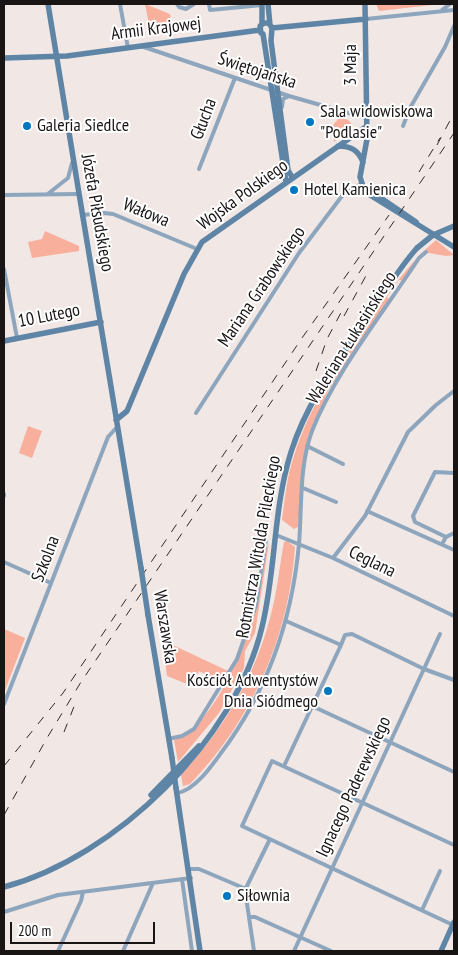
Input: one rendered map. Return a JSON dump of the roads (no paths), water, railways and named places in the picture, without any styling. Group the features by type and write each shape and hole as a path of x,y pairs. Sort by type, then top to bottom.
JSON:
{"main road":[{"name":"Józefa Piłsudskiego","path":"48,4 72,163 116,424"},
{"path":"264,4 271,28 286,182"},
{"path":"264,4 262,29 271,78 282,112 280,125 288,170 292,177"},
{"name":"3 Maja","path":"361,184 367,126 365,4"},
{"path":"262,29 366,19"},
{"path":"262,29 271,28"},
{"name":"Armii Krajowej","path":"4,58 57,56 262,29"},
{"name":"Wojska Polskiego","path":"116,424 127,411 184,274 197,249 207,237 367,126"},
{"path":"337,146 352,148 357,151 362,162"},
{"path":"361,184 454,247"},
{"name":"Rotmistrza Witolda Pileckiego","path":"4,887 45,873 79,856 111,834 140,810 187,764 207,738 240,689 257,647 266,610 287,466 308,410 329,374 417,248 433,235 454,226"},
{"name":"10 Lutego","path":"4,341 100,322"},
{"name":"Warszawska","path":"116,424 172,758 191,878 200,951"},
{"path":"441,951 454,924"}],"street":[{"path":"120,4 128,48"},
{"path":"177,4 186,9 194,4"},
{"path":"209,4 210,10 264,4"},
{"path":"440,11 450,4"},
{"path":"366,19 454,10"},
{"path":"403,126 410,108 445,47 454,26"},
{"name":"Świętojańska","path":"141,46 289,96 366,118"},
{"name":"Głucha","path":"200,169 235,78"},
{"path":"260,86 271,78"},
{"path":"282,112 283,101 289,96"},
{"path":"48,194 68,178 72,163"},
{"name":"Mariana Grabowskiego","path":"196,414 305,246 342,196 361,184"},
{"path":"4,195 78,194"},
{"name":"Wałowa","path":"82,215 104,212 113,214 197,249"},
{"name":"Waleriana Łukasińskiego","path":"177,790 184,792 214,762 249,713 272,661 286,621 299,543 307,446 332,389 419,258 426,252"},
{"path":"4,270 17,338"},
{"path":"333,558 367,511 408,432 436,405 454,391"},
{"name":"Szkolna","path":"4,704 108,436 116,424"},
{"path":"307,446 344,464"},
{"path":"446,537 415,522 413,516 435,472 454,473"},
{"path":"303,488 336,502"},
{"path":"367,511 454,550"},
{"path":"442,544 446,537 454,533"},
{"name":"Ceglana","path":"276,535 333,558 454,616"},
{"path":"168,739 182,736 194,729 237,659 256,604 266,540"},
{"path":"4,562 51,583"},
{"path":"286,621 341,645"},
{"path":"284,766 345,635 352,634 424,669 454,680"},
{"name":"Ignacego Paderewskiego","path":"294,951 440,634"},
{"path":"312,706 454,772"},
{"path":"454,845 272,761 242,826 454,924"},
{"path":"254,951 246,889 270,839"},
{"path":"189,868 199,869 246,889"},
{"path":"422,910 440,871"},
{"path":"4,912 45,898 191,878"},
{"path":"182,879 192,951"},
{"path":"123,951 153,883"},
{"path":"58,951 81,901 83,892"},
{"path":"249,917 255,917 331,951"}],"railway":[{"path":"437,145 454,113"},
{"path":"4,815 81,682 454,133"},
{"path":"419,172 440,138"},
{"path":"4,766 63,693 302,338 389,215"},
{"path":"344,316 368,272"},
{"path":"316,371 327,339 344,307"},
{"path":"64,732 75,704"}],"place":[{"name":"Sala widowiskowa \"Podlasie\"","path":"310,122"},
{"name":"Galeria Siedlce","path":"27,126"},
{"name":"Hotel Kamienica","path":"294,190"},
{"name":"Kościół Adwentystów Dnia Siódmego","path":"328,691"},
{"name":"Siłownia","path":"227,896"}]}
